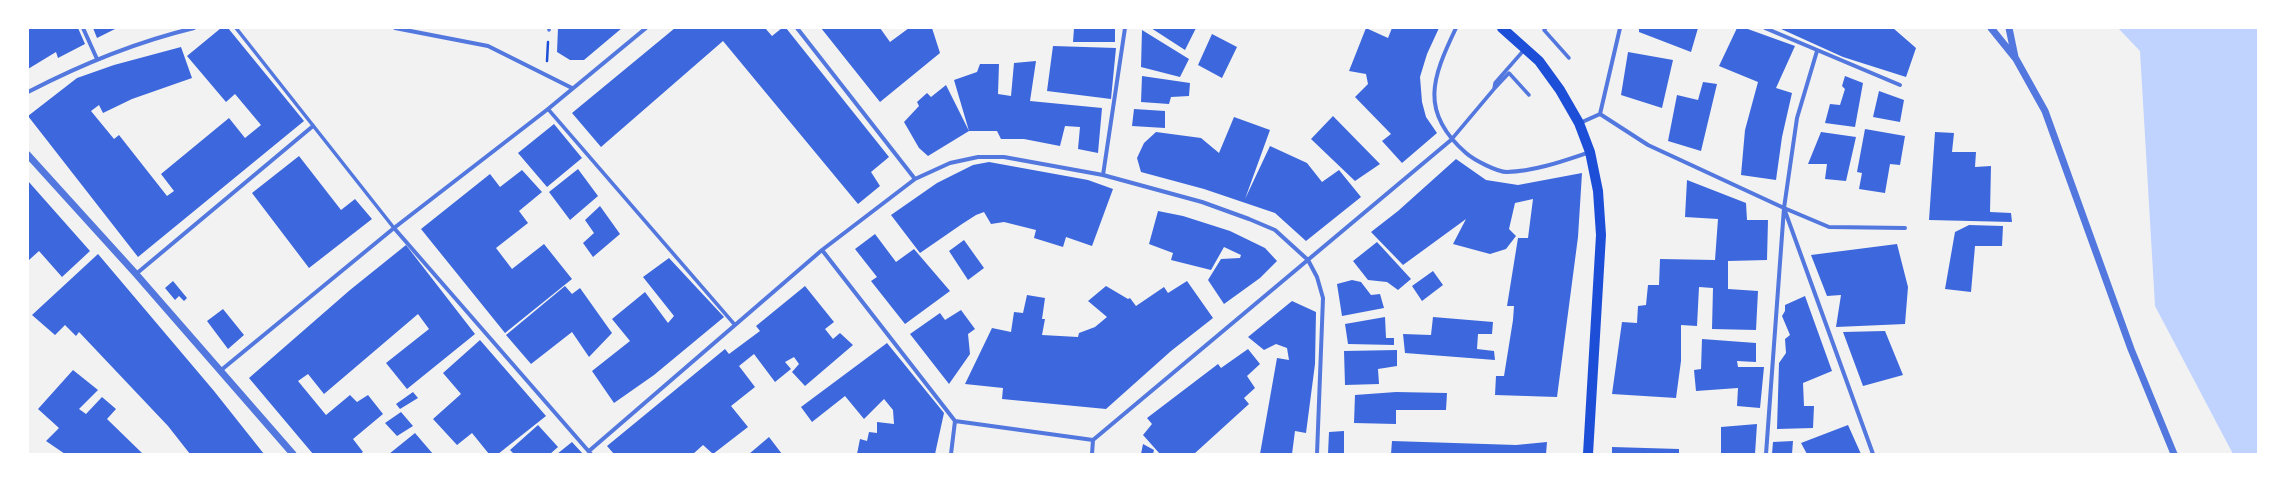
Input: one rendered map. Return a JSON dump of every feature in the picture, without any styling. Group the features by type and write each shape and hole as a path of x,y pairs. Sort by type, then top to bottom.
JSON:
{"main road":[{"path":"1502,28 1539,61 1560,90 1580,123 1590,152 1598,191 1601,235 1588,454"}],"street":[{"path":"83,28 97,59"},
{"path":"28,92 97,59 155,38 194,28"},
{"path":"236,28 394,228 590,452 822,250 915,179 950,163 978,157 1004,157 1103,175 1202,202 1275,230 1308,260 1317,277 1323,298 1316,454"},
{"path":"395,28 488,46 572,88"},
{"path":"220,371 394,228 548,109 646,28"},
{"path":"797,28 915,179"},
{"path":"1103,175 1125,28"},
{"path":"1456,28 1436,76 1434,107 1441,125 1451,140 1474,160 1505,172 1535,169 1590,152"},
{"path":"1546,28 1544,30 1569,58"},
{"path":"1600,114 1620,28"},
{"path":"1764,28 1900,85"},
{"path":"1991,28 2016,59 2045,111 2131,349 2174,454"},
{"path":"2009,28 2016,59"},
{"path":"1494,89 1495,83 1525,48"},
{"path":"1766,454 1784,208 1797,118 1817,51"},
{"path":"1092,454 1093,440 1451,140 1494,89 1510,73 1529,95"},
{"path":"548,109 735,325"},
{"path":"1580,123 1600,114"},
{"path":"1600,114 1648,145 1784,208 1829,227 1905,228"},
{"path":"136,274 313,126"},
{"path":"28,155 136,274 293,454"},
{"path":"1784,208 1873,454"},
{"path":"822,250 956,421 1093,440"},
{"path":"951,454 956,421"}],"water":[{"path":"2118,28 2258,28 2258,454 2233,454 2155,306 2140,51"}],"building":[{"path":"28,28 78,28 85,44 58,58 56,52 28,69"},
{"path":"93,28 117,28 97,38"},
{"path":"221,28 228,28 304,121 138,257 28,116 77,78 114,65 181,47 192,78 132,99 103,113 99,105 91,111 114,139 119,135 167,196 174,191 161,174 229,118 245,138 261,125 235,94 226,102 187,56"},
{"path":"558,28 622,28 584,60 570,60 557,52"},
{"path":"675,28 765,28 772,36 782,28 786,28 889,157 871,172 880,186 858,204 723,41 601,147 572,113"},
{"path":"821,28 880,28 890,42 909,28 932,28 940,53 880,102"},
{"path":"1074,28 1115,28 1115,42 1073,42"},
{"path":"1151,28 1196,28 1185,50"},
{"path":"1366,28 1388,38 1392,28 1439,28 1427,54 1420,77 1422,102 1426,117 1437,133 1402,163 1382,141 1391,134 1355,97 1368,84 1366,74 1349,71"},
{"path":"1639,28 1698,28 1691,52 1639,32"},
{"path":"1737,28 1745,28 1795,46 1776,88 1792,93 1782,137 1776,180 1741,175 1745,130 1758,82 1719,66"},
{"path":"1779,28 1893,28 1916,48 1906,77 1843,57"},
{"path":"1142,30 1189,59 1180,77 1141,67"},
{"path":"1212,34 1237,47 1222,78 1198,65"},
{"path":"1053,46 1116,48 1111,99 1047,91"},
{"path":"1628,52 1673,60 1662,108 1621,95"},
{"path":"1036,61 1030,101 1102,108 1098,153 1078,149 1080,127 1065,126 1060,146 1024,139 1001,139 997,131 969,131 954,80 977,72 980,64 999,64 998,94 1011,96 1014,63"},
{"path":"1142,76 1190,83 1189,96 1171,97 1169,104 1141,102"},
{"path":"1845,76 1863,83 1855,127 1825,123 1830,104 1840,105 1845,89 1842,86"},
{"path":"1703,82 1717,84 1701,151 1668,141 1677,95 1698,100"},
{"path":"946,85 969,131 928,156 919,148 904,122 919,106 917,102 927,93 931,97"},
{"path":"1879,91 1904,100 1900,122 1873,117"},
{"path":"1134,109 1165,111 1165,128 1132,126"},
{"path":"1333,116 1380,164 1355,181 1311,139"},
{"path":"1234,117 1270,130 1245,199 1270,146 1307,163 1322,182 1339,170 1361,197 1306,241 1275,213 1204,189 1141,172 1137,158 1144,143 1156,132 1201,138 1219,153"},
{"path":"554,124 582,158 547,187 518,153"},
{"path":"1865,129 1905,136 1900,165 1890,164 1885,193 1859,189 1862,173 1857,172"},
{"path":"1821,132 1856,137 1846,181 1825,179 1827,164 1808,164"},
{"path":"1935,132 1954,133 1952,152 1976,152 1975,167 1991,166 1990,212 2011,213 2012,222 1929,220"},
{"path":"299,156 341,210 355,199 372,219 309,268 252,193"},
{"path":"1456,159 1486,180 1518,185 1582,173 1578,237 1557,397 1495,395 1496,376 1504,376 1513,320 1514,306 1507,306 1518,238 1528,238 1533,199 1515,203 1509,229 1516,236 1506,249 1490,254 1453,244 1466,219 1403,265 1371,232 1398,211"},
{"path":"989,162 1088,180 1113,189 1092,246 1066,237 1063,247 1034,238 1036,230 1004,222 991,224 984,212 976,215 920,253 891,215 937,183 973,165"},
{"path":"578,169 598,196 570,220 549,192"},
{"path":"522,170 542,192 519,211 528,223 496,248 512,269 544,244 572,279 505,333 421,229 490,174 500,187"},
{"path":"1687,180 1746,203 1747,220 1768,220 1767,260 1728,261 1728,289 1758,291 1756,330 1712,329 1713,288 1699,287 1697,326 1681,325 1681,361 1676,398 1612,394 1622,322 1637,323 1638,306 1646,305 1648,285 1659,285 1660,259 1715,260 1718,219 1685,217"},
{"path":"28,181 90,251 62,277 39,251 29,260 28,259"},
{"path":"600,206 620,234 593,257 583,243 594,233 585,220"},
{"path":"1158,211 1183,216 1230,231 1265,248 1277,261 1260,278 1224,304 1208,280 1221,259 1240,258 1241,255 1224,247 1211,270 1171,260 1173,253 1149,244"},
{"path":"1969,225 2003,226 2002,246 1975,246 1971,292 1945,289 1955,232"},
{"path":"875,234 896,262 914,249 950,291 905,324 871,281 877,277 855,249"},
{"path":"964,240 984,268 968,280 949,251"},
{"path":"1377,242 1411,279 1398,290 1387,282 1368,280 1353,261"},
{"path":"1897,244 1908,287 1905,324 1836,327 1841,295 1827,296 1811,255"},
{"path":"406,245 475,334 407,389 386,363 429,329 418,314 324,394 308,374 298,381 326,415 350,395 357,402 368,395 383,414 353,439 363,452 360,454 313,454 249,378 350,290"},
{"path":"98,254 214,391 264,454 190,454 168,426 79,332 76,336 65,325 55,335 32,315"},
{"path":"669,258 724,317 654,375 614,403 592,371 630,341 612,319 645,292 668,323 674,316 643,277"},
{"path":"1433,271 1443,285 1422,301 1412,286"},
{"path":"1352,280 1361,282 1371,295 1380,294 1384,308 1342,316 1337,284"},
{"path":"173,281 187,298 184,301 179,296 175,300 165,288"},
{"path":"1187,281 1213,318 1171,351 1106,409 1002,399 1003,388 965,384 992,328 1011,332 1014,312 1023,313 1027,295 1045,298 1042,319 1045,319 1042,335 1078,337 1079,333 1095,327 1107,317 1088,301 1106,286 1128,299 1130,298 1136,306 1164,287 1168,293"},
{"path":"565,286 572,294 580,288 612,333 589,357 572,332 531,364 506,335"},
{"path":"805,286 834,322 825,329 833,339 840,333 853,345 805,386 792,372 799,364 794,357 785,362 791,369 775,382 754,354 739,366 755,387 731,406 748,427 713,454 703,445 693,454 614,454 607,446 725,349 729,354 760,331 756,326"},
{"path":"1805,296 1832,371 1803,383 1804,406 1814,406 1813,428 1777,429 1779,363 1786,353 1785,339 1790,335 1782,316 1785,311 1785,305"},
{"path":"1292,301 1316,312 1315,364 1306,433 1295,431 1292,454 1260,454 1277,358 1289,360 1287,348 1276,344 1264,350 1248,337"},
{"path":"223,309 244,335 228,349 207,321"},
{"path":"961,310 975,329 968,334 970,354 949,384 910,334 940,313 945,320"},
{"path":"1385,317 1386,338 1394,338 1394,345 1348,344 1345,324"},
{"path":"1433,317 1493,322 1492,334 1478,334 1477,349 1494,351 1495,360 1405,353 1403,334 1431,335"},
{"path":"1885,331 1903,375 1863,386 1843,332"},
{"path":"1702,339 1756,343 1756,362 1737,361 1738,367 1764,367 1760,408 1737,406 1738,388 1696,391 1694,370 1701,369"},
{"path":"480,340 546,416 498,454 489,454 472,433 457,445 433,419 461,394 443,373"},
{"path":"887,343 944,413 935,454 857,454 860,439 867,441 869,432 877,433 877,422 894,424 893,410 884,399 864,419 845,396 812,422 801,407"},
{"path":"1248,349 1260,364 1247,376 1255,388 1244,398 1249,404 1194,454 1160,454 1143,435 1152,424 1147,418 1218,364 1221,368"},
{"path":"1397,350 1397,366 1378,369 1379,384 1345,385 1344,351"},
{"path":"73,370 98,390 79,409 86,414 102,397 116,409 107,419 143,454 65,454 46,441 59,428 38,409"},
{"path":"413,392 418,398 400,409 396,404"},
{"path":"1396,392 1447,393 1446,410 1396,410 1396,424 1354,423 1355,395"},
{"path":"401,412 413,426 397,436 385,423"},
{"path":"1757,424 1755,454 1721,454 1721,427"},
{"path":"538,425 558,447 550,454 514,454 510,450"},
{"path":"1848,425 1861,454 1807,454 1801,443"},
{"path":"1344,431 1344,454 1328,454 1329,432"},
{"path":"415,433 433,454 389,454"},
{"path":"769,437 782,454 749,454"},
{"path":"1392,441 1516,445 1547,442 1546,454 1391,454"},
{"path":"1793,441 1792,454 1772,454 1773,442"},
{"path":"572,442 583,454 557,454"},
{"path":"1143,444 1154,450 1153,454 1141,454"},
{"path":"1612,447 1679,449 1679,454 1612,454"}]}
